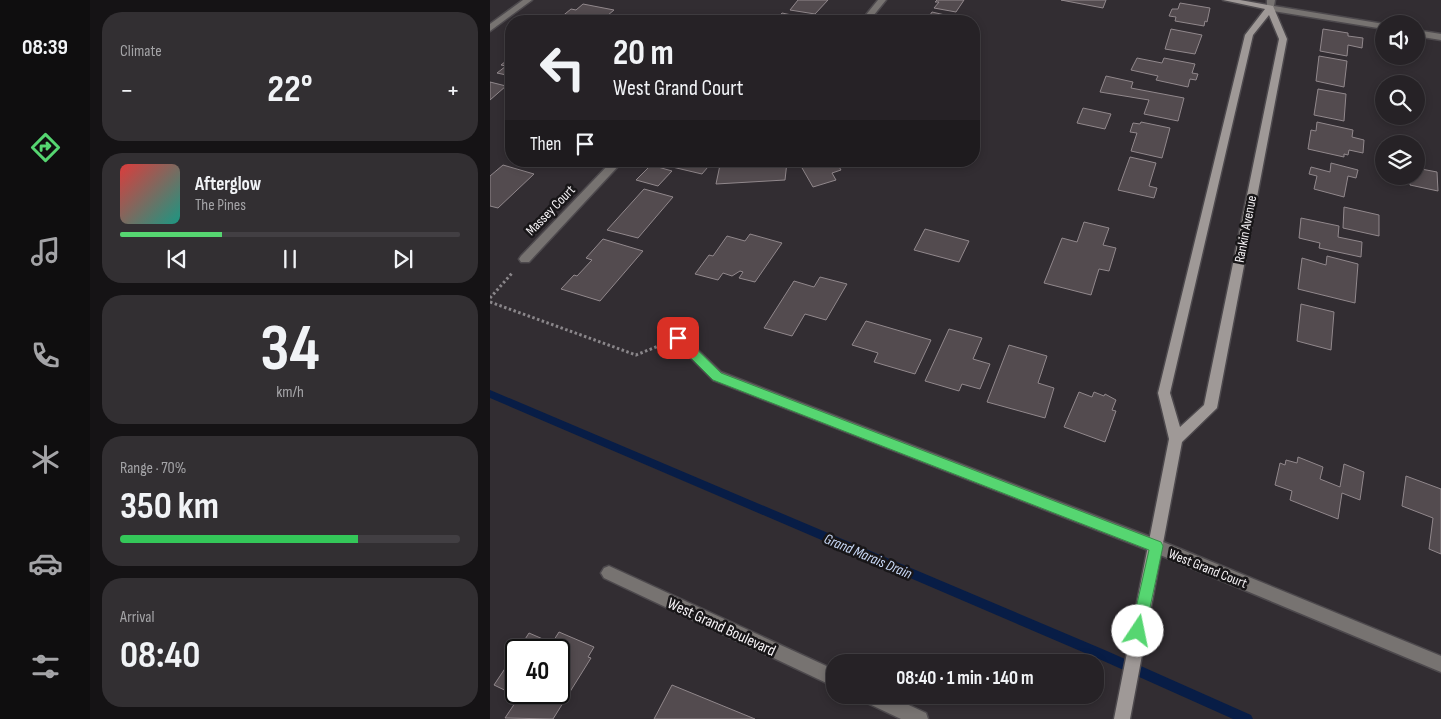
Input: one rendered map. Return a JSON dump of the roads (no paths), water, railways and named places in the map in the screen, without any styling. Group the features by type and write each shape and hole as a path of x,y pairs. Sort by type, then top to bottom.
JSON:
{"street":[{"path":"508,15 528,0"},
{"path":"870,15 882,0"},
{"path":"1227,0 1270,4 1375,25"},
{"path":"1122,719 1176,439 1164,393 1248,35 1270,4"},
{"name":"Rankin Avenue","path":"1176,439 1210,408 1283,40 1270,4"},
{"path":"490,28 505,17"},
{"path":"1425,34 1441,37"},
{"name":"Massey Court","path":"525,258 612,167"},
{"name":"West Grand Court","path":"678,338 717,376 1156,546 1441,664"},
{"name":"West Grand Boulevard","path":"609,574 826,675"},
{"path":"888,704 920,719"}],"waterway":[{"name":"Grand Marais Drain","path":"490,394 1103,655 1247,719"}]}
